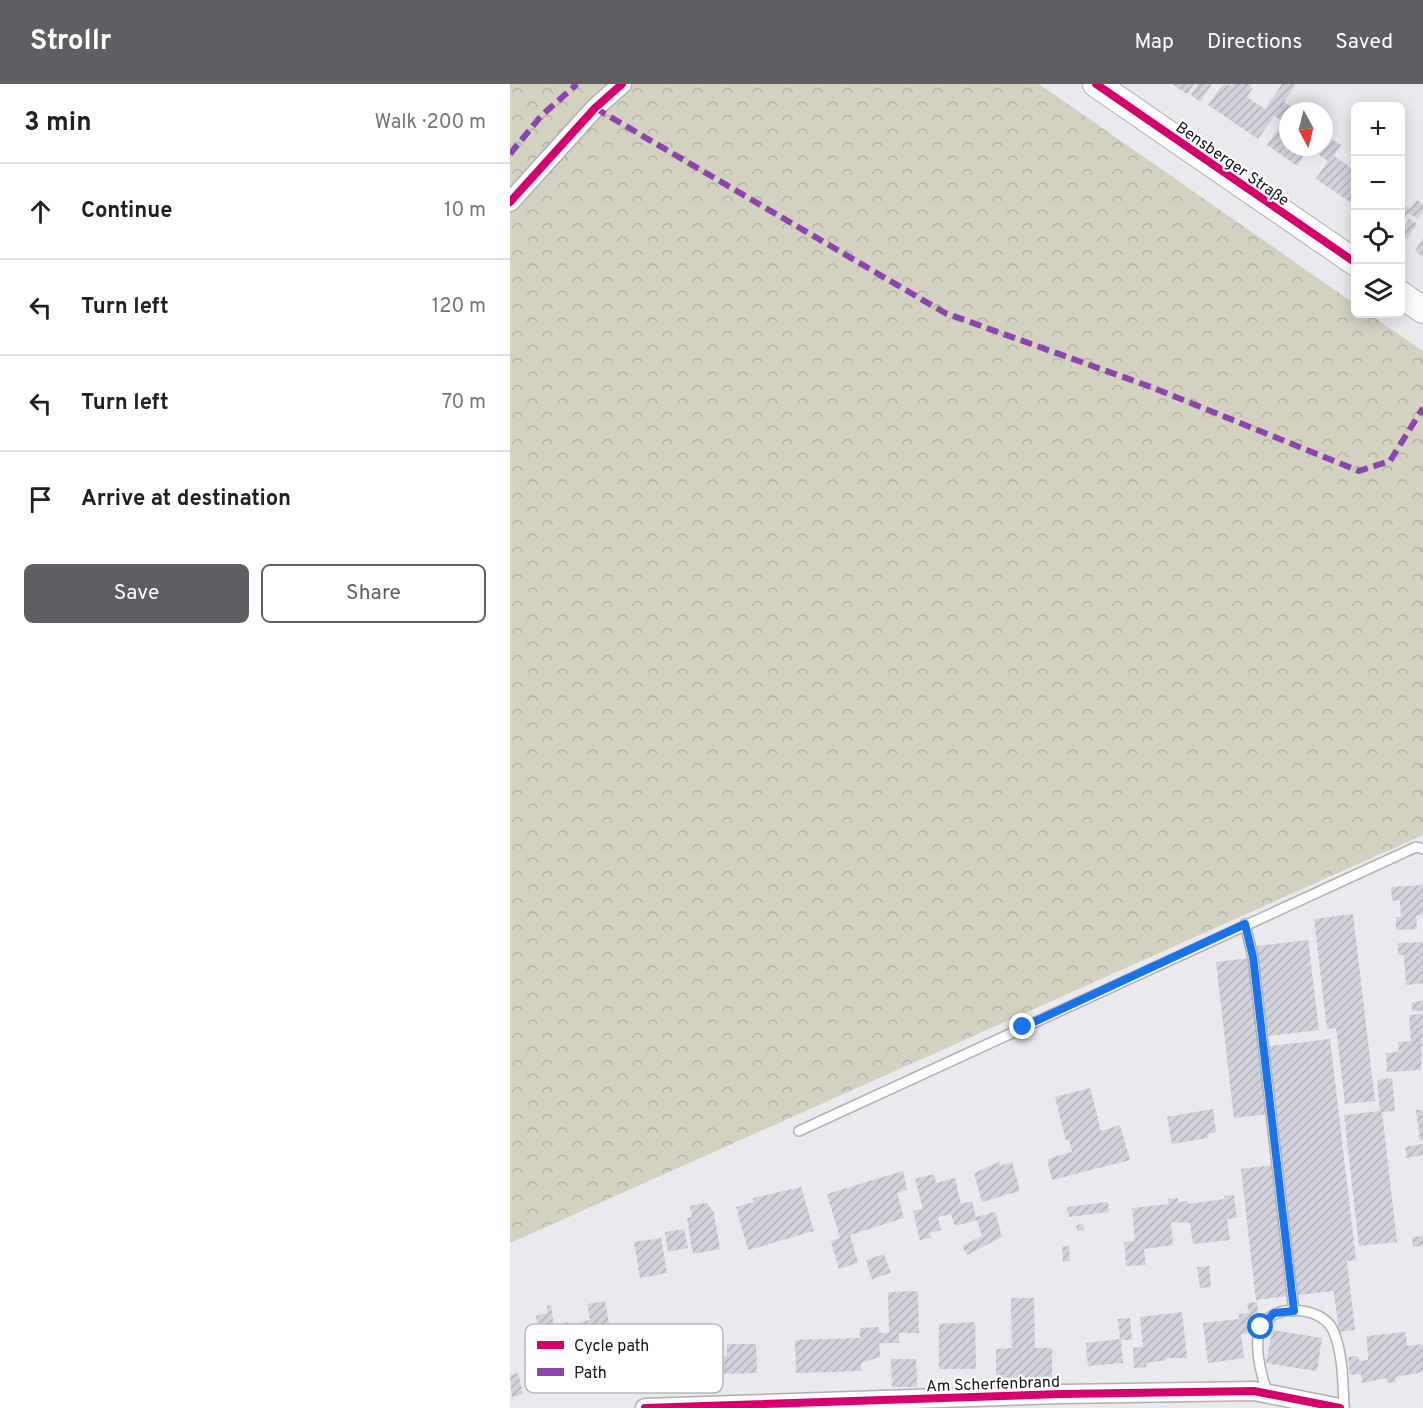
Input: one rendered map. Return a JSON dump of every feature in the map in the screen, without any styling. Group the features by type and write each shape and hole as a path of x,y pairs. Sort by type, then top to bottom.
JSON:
{"main road":[{"name":"Bensberger Straße","path":"1096,84 1351,260"},
{"path":"1405,297 1423,310"}],"street":[{"path":"510,202 595,108 622,84"},
{"name":"Am Scherfenbrand","path":"645,1408 1166,1400 1267,1392 1342,1408"}],"lane":[{"path":"799,1131 1245,924 1416,847 1423,849"},
{"path":"1245,924 1255,969 1294,1311"},
{"path":"1267,1392 1257,1341 1261,1327 1274,1313 1294,1311 1323,1318 1334,1330 1342,1408"}],"green space":[{"path":"510,84 1039,84 1351,301 1351,318 1375,318 1423,351 1423,835 510,1243"}],"building":[{"path":"1172,84 1194,84 1187,94"},
{"path":"1198,84 1212,84 1200,102 1191,95"},
{"path":"1223,84 1232,86 1250,84 1252,89 1247,97 1265,109 1282,84 1296,84 1284,102 1279,102 1279,119 1274,116 1258,139 1208,105"},
{"path":"1279,128 1279,153 1267,145"},
{"path":"1333,140 1341,145 1334,156 1351,168 1351,203 1316,179 1328,161 1321,156 1333,156"},
{"path":"1283,156 1304,156 1297,166"},
{"path":"1417,200 1423,204 1423,211 1418,219 1408,213 1405,218 1405,206 1410,209"},
{"path":"1409,219 1417,224 1407,239 1405,237 1405,226"},
{"path":"1423,238 1423,257 1415,251"},
{"path":"1423,885 1423,915 1416,916 1417,929 1396,930 1396,917 1401,917 1400,900 1392,901 1391,887"},
{"path":"1353,914 1375,1101 1345,1104 1336,1028 1327,1029 1314,919"},
{"path":"1308,940 1319,1030 1268,1036 1257,946"},
{"path":"1423,942 1423,983 1406,985 1404,955 1398,955 1398,943"},
{"path":"1249,958 1268,1114 1234,1118 1216,962"},
{"path":"1423,1001 1423,1011 1412,1011 1412,1002"},
{"path":"1423,1014 1421,1070 1387,1072 1386,1053 1399,1052 1398,1042 1411,1041 1409,1015"},
{"path":"1330,1039 1356,1260 1347,1261 1355,1330 1339,1332 1334,1291 1298,1295 1269,1046"},
{"path":"1392,1078 1395,1111 1382,1112 1397,1242 1359,1246 1344,1115 1380,1111 1377,1080"},
{"path":"1090,1088 1101,1131 1120,1125 1130,1160 1052,1180 1047,1159 1072,1152 1069,1140 1066,1141 1055,1097"},
{"path":"1213,1109 1216,1132 1208,1134 1208,1138 1172,1144 1167,1117"},
{"path":"1416,1110 1423,1110 1423,1140 1420,1141"},
{"path":"1423,1144 1423,1155 1407,1158 1405,1147"},
{"path":"999,1162 1000,1166 1012,1162 1020,1191 982,1202 974,1173"},
{"path":"1274,1165 1289,1296 1256,1300 1241,1169"},
{"path":"903,1171 907,1190 897,1193 904,1218 850,1235 858,1263 839,1269 831,1241 840,1238 827,1194"},
{"path":"934,1174 936,1183 955,1178 961,1204 972,1201 976,1217 995,1212 1002,1237 967,1255 962,1246 982,1236 977,1220 955,1226 951,1214 938,1217 941,1230 929,1233 931,1238 920,1240 913,1211 923,1209 915,1179"},
{"path":"801,1187 814,1231 748,1250 736,1207 754,1202 753,1198"},
{"path":"1234,1195 1237,1218 1227,1219 1230,1240 1193,1244 1190,1223 1171,1222 1173,1245 1144,1249 1146,1265 1126,1266 1124,1242 1135,1241 1132,1208 1168,1204 1168,1199 1178,1198 1178,1202 1188,1201 1188,1204 1225,1199 1224,1196"},
{"path":"1108,1202 1109,1212 1069,1217 1067,1207"},
{"path":"707,1203 714,1213 720,1249 693,1254 687,1218 692,1217 690,1206"},
{"path":"1083,1224 1084,1230 1077,1231 1076,1225"},
{"path":"684,1229 688,1248 668,1252 665,1232"},
{"path":"1423,1236 1423,1246 1413,1247 1412,1237"},
{"path":"661,1238 667,1273 640,1278 634,1242"},
{"path":"1069,1246 1070,1261 1063,1262 1062,1247"},
{"path":"884,1254 891,1273 872,1279 866,1260"},
{"path":"1209,1266 1211,1287 1200,1288 1197,1267"},
{"path":"918,1291 919,1333 899,1333 899,1343 879,1343 880,1357 861,1363 861,1371 796,1373 795,1340 860,1338 860,1328 879,1327 879,1333 889,1333 888,1292"},
{"path":"1011,1298 1034,1298 1035,1348 1052,1348 1052,1377 996,1378 996,1349 1012,1348"},
{"path":"605,1301 609,1323 580,1324 580,1322 590,1320 587,1304"},
{"path":"1257,1302 1259,1321 1250,1322 1251,1333 1241,1334 1244,1358 1208,1363 1203,1323 1239,1319 1239,1314 1249,1313 1247,1303"},
{"path":"551,1305 554,1324 538,1324 536,1316 547,1313 547,1306"},
{"path":"1182,1312 1187,1358 1166,1358 1167,1360 1146,1363 1146,1367 1134,1368 1133,1348 1143,1347 1140,1317"},
{"path":"1130,1318 1132,1340 1121,1340 1123,1363 1088,1366 1086,1343 1120,1339 1118,1319"},
{"path":"975,1322 976,1369 939,1369 939,1324"},
{"path":"1272,1330 1322,1338 1317,1371 1266,1363"},
{"path":"1406,1332 1407,1346 1423,1344 1423,1372 1395,1377 1396,1382 1387,1383 1386,1378 1362,1383 1361,1374 1350,1375 1348,1357 1358,1356 1359,1361 1368,1360 1367,1336"},
{"path":"727,1344 756,1344 757,1373 723,1374 723,1356 727,1356"},
{"path":"891,1359 916,1359 917,1387 892,1387"},
{"path":"518,1373 523,1394 512,1397 510,1375"}],"marked path":[{"path":"510,154 541,116 577,84"},
{"path":"595,108 945,313 1151,387 1359,471 1390,461 1423,408"}],"cycle path":[{"path":"510,202 595,108 622,84"},
{"path":"1096,84 1351,260"},
{"path":"645,1408 1061,1394 1254,1391 1340,1408"}],"route":[{"path":"1023,1027 1245,924 1253,957 1292,1276 1294,1311 1274,1313 1261,1327"}]}
